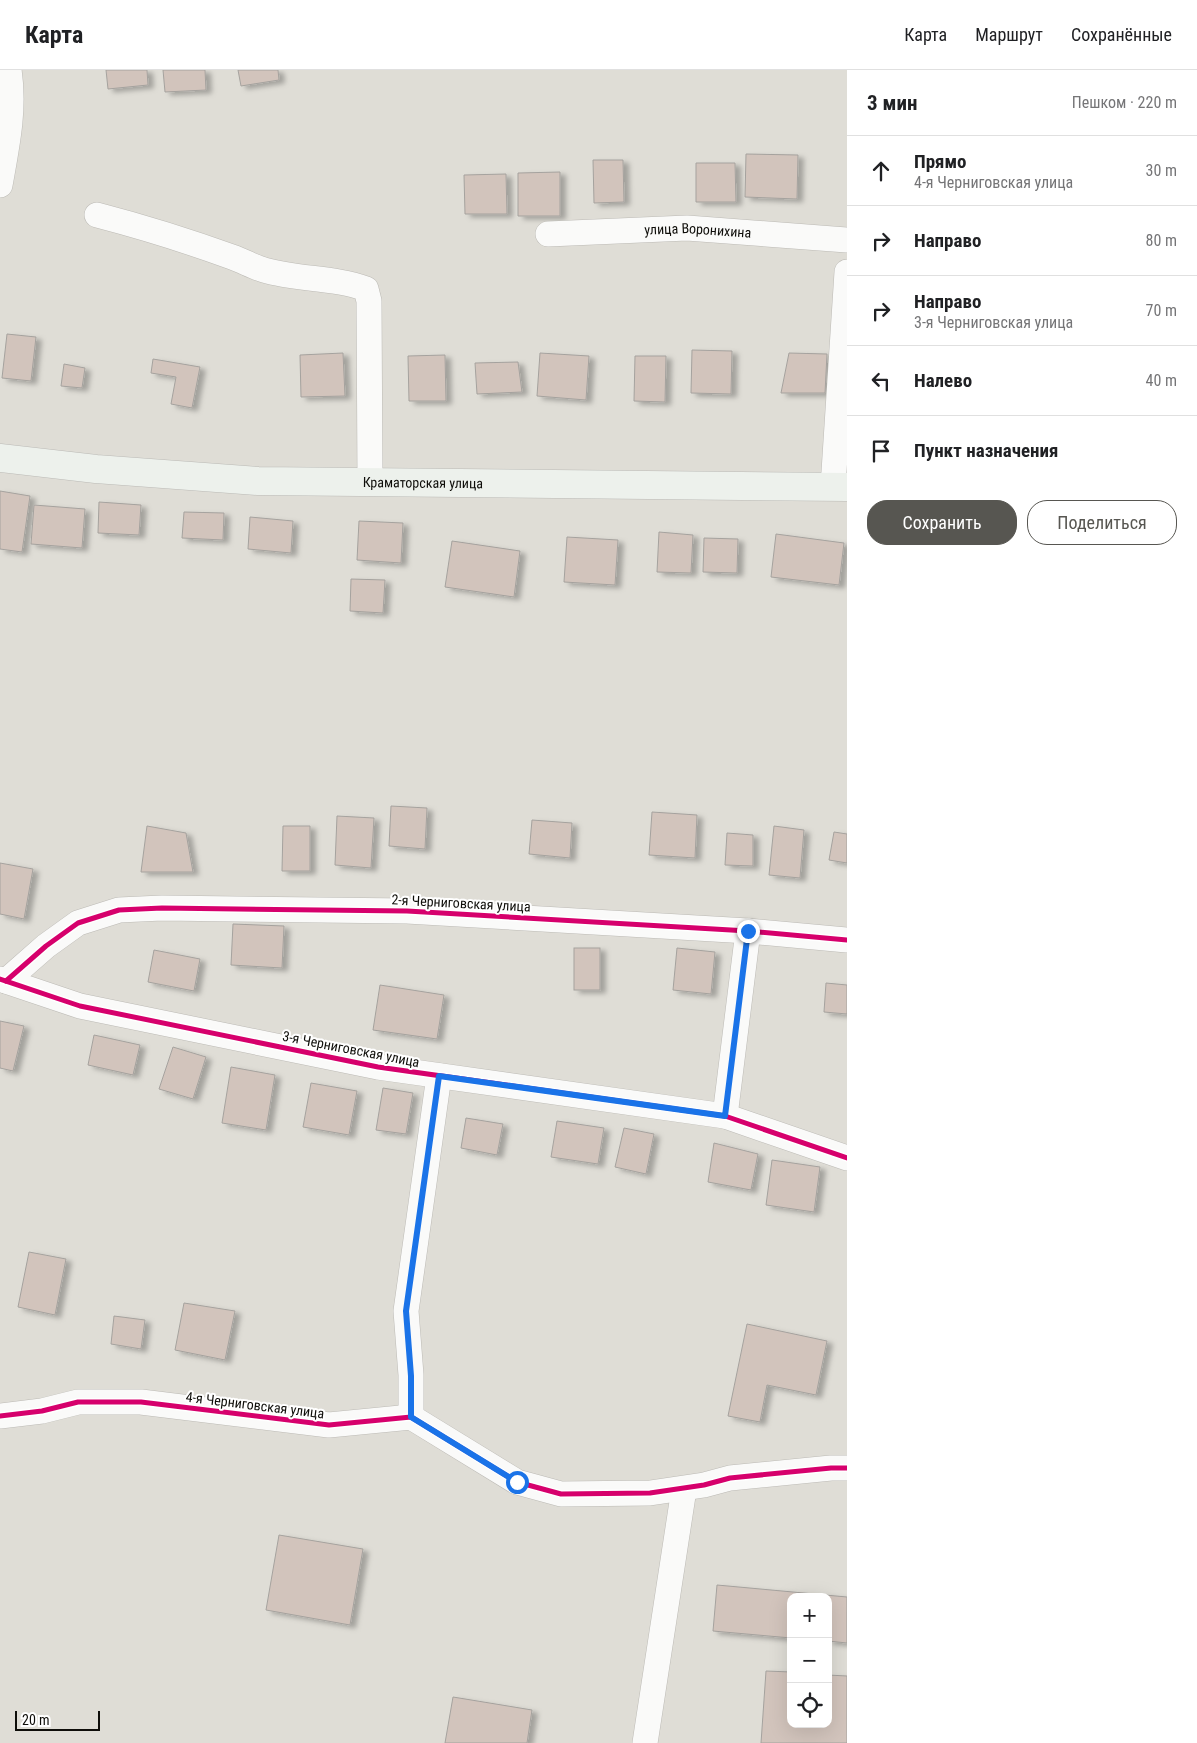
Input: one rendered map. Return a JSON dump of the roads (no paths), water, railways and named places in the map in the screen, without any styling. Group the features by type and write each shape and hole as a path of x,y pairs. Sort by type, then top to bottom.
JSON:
{"main road":[{"name":"Краматорская улица","path":"0,458 96,469 258,482 370,481 840,487"}],"street":[{"path":"0,185 10,131 12,90 9,70"},
{"path":"97,215 146,228 263,270 291,277 351,284 366,289 369,301 370,481"},
{"name":"улица Воронихина","path":"548,234 687,228 847,240"},
{"path":"840,487 847,272"},
{"name":"2-я Черниговская улица","path":"3,980 78,922 119,910 162,908 407,911 748,931 847,940"},
{"path":"725,1116 748,931"},
{"name":"3-я Черниговская улица","path":"3,980 80,1006 378,1067 725,1116 847,1158"},
{"path":"439,1076 406,1311 411,1376 411,1417 517,1482 561,1494 650,1493 684,1489 730,1478 847,1468"},
{"name":"4-я Черниговская улица","path":"0,1416 42,1411 78,1402 140,1402 329,1425 411,1417"},
{"path":"646,1743 684,1489"}]}
